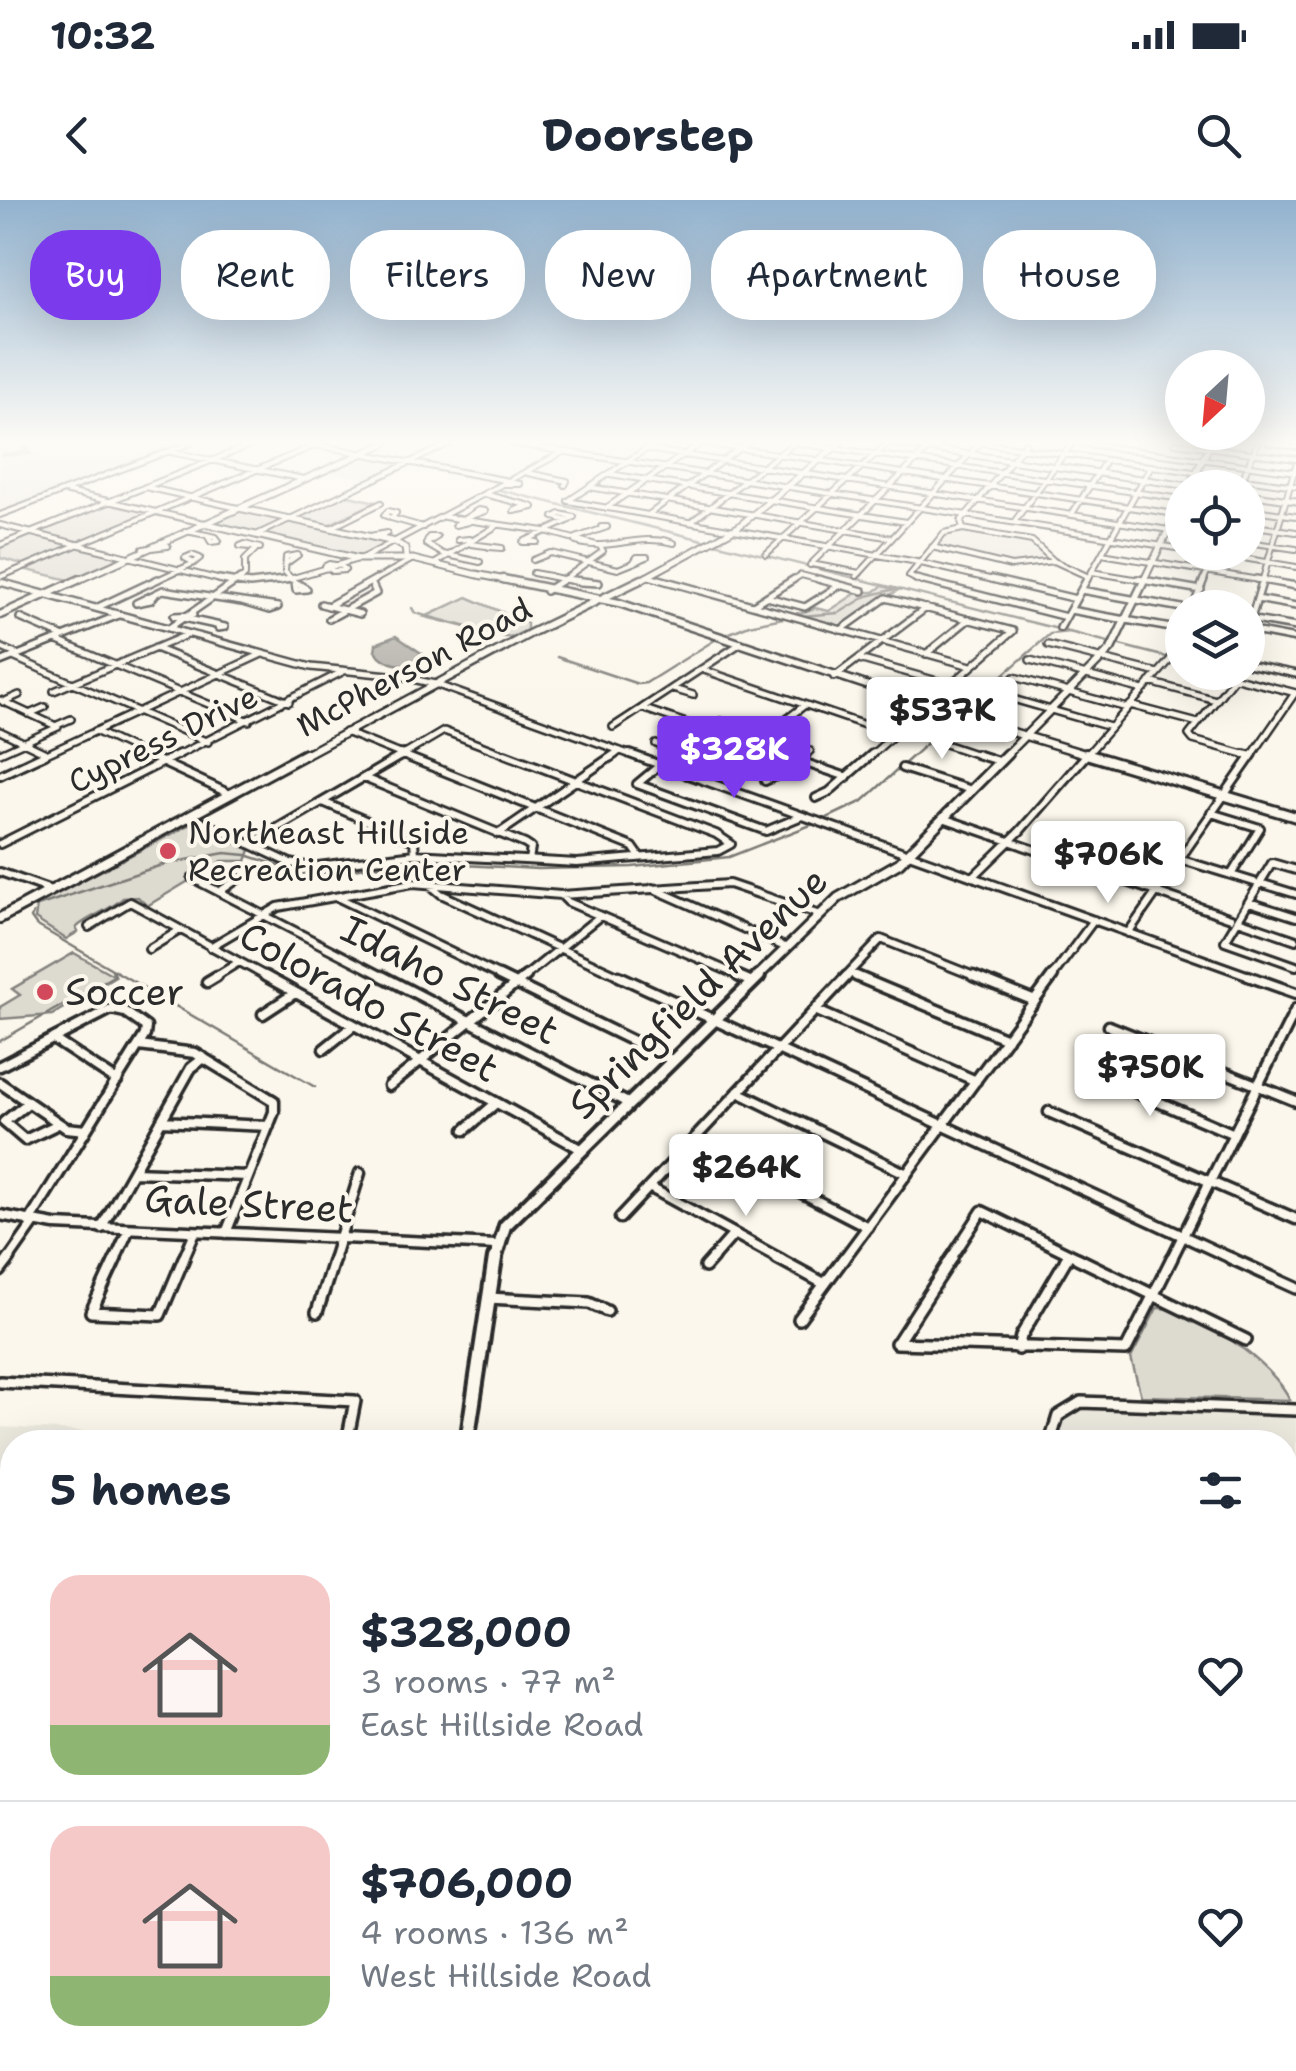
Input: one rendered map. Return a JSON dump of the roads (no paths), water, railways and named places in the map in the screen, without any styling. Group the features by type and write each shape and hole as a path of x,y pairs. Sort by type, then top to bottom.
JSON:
{"main road":[{"path":"0,615 185,530"},
{"path":"236,530 359,559 405,556 630,606"},
{"path":"343,530 395,542 405,556"},
{"name":"McPherson Road","path":"0,918 435,684 731,530"},
{"name":"Springfield Avenue","path":"468,1430 497,1245 510,1219 820,915 844,893 889,870 908,854 1101,659 1127,620 1165,539"},
{"path":"548,590 582,602 580,609 616,606"},
{"path":"584,596 621,590"},
{"path":"621,590 617,598 664,620 926,706 1296,817"},
{"path":"568,596 600,600 651,615"}],"street":[{"path":"24,530 255,585 293,580 342,566 418,530"},
{"path":"0,544 35,530"},
{"path":"0,580 112,530"},
{"path":"187,530 207,535"},
{"path":"256,535 266,530"},
{"path":"434,564 489,530"},
{"path":"540,530 576,538 595,530"},
{"path":"734,530 920,562 1076,599"},
{"path":"766,554 791,530"},
{"path":"846,530 811,564 859,574 899,530"},
{"path":"848,530 892,538"},
{"path":"956,530 946,532 909,576 1066,617"},
{"path":"971,530 1032,541 1054,561 1090,575 1200,590 1208,571"},
{"path":"1068,530 1165,545"},
{"path":"1060,628 1115,530"},
{"path":"1260,590 1278,530"},
{"path":"527,540 545,531"},
{"path":"576,538 576,542 600,546 651,537 664,540"},
{"path":"474,540 489,547"},
{"path":"426,544 430,550 484,562"},
{"path":"1265,545 1296,549"},
{"path":"548,590 602,554 600,546"},
{"path":"932,548 1011,566 1054,561"},
{"path":"169,628 190,617 246,574 246,560 255,550"},
{"path":"552,554 615,569 633,564"},
{"path":"1102,554 1296,586"},
{"path":"360,614 324,605 372,582 405,556"},
{"path":"96,608 194,562"},
{"path":"1265,562 1296,567"},
{"path":"287,563 286,572 293,580"},
{"path":"752,605 801,575 863,591"},
{"path":"550,576 580,582"},
{"path":"647,576 971,666"},
{"path":"0,580 310,668 400,676 435,684 1296,993"},
{"path":"329,620 376,593 372,582"},
{"path":"766,596 806,607 840,585"},
{"path":"155,594 163,590 262,602 278,607 269,610 240,601"},
{"path":"1082,590 1165,605"},
{"path":"841,630 886,598 1014,630 926,706"},
{"path":"1265,600 1296,606"},
{"path":"836,676 926,608"},
{"path":"1070,610 1165,628"},
{"path":"0,662 118,615"},
{"path":"190,617 218,628 234,624"},
{"path":"20,618 64,636"},
{"path":"926,654 968,619"},
{"path":"1265,622 1296,627"},
{"path":"54,691 188,634"},
{"path":"1265,634 1296,639"},
{"path":"55,640 249,721"},
{"path":"613,727 739,644"},
{"path":"1048,645 1158,674"},
{"path":"0,647 208,742"},
{"path":"155,648 289,702"},
{"path":"0,774 262,654"},
{"path":"858,659 950,685"},
{"path":"1030,660 1143,690"},
{"path":"973,877 1165,666"},
{"path":"1265,668 1296,674"},
{"path":"701,669 894,735 847,777 816,798"},
{"name":"Cypress Drive","path":"0,844 344,672"},
{"path":"1014,677 1198,723"},
{"path":"1150,682 1216,700"},
{"path":"1128,933 1295,693 1265,686"},
{"path":"672,688 693,695"},
{"path":"1224,690 1190,738 1251,756"},
{"path":"751,699 763,691"},
{"path":"992,693 1110,726"},
{"path":"2,701 19,695"},
{"path":"2,701 56,727"},
{"path":"687,775 707,761 741,752 805,705"},
{"path":"29,714 44,707"},
{"path":"642,708 847,777"},
{"path":"0,753 71,719"},
{"path":"708,730 721,720"},
{"path":"839,728 849,720"},
{"path":"0,730 46,753"},
{"path":"95,731 230,794"},
{"path":"190,816 290,863 310,868 415,854 577,864 718,851 732,844 726,838 444,731 250,844"},
{"path":"345,732 633,847 640,857"},
{"path":"942,743 998,761"},
{"path":"656,744 707,761"},
{"path":"498,834 620,751"},
{"path":"765,781 810,752"},
{"path":"660,765 637,784 766,831 802,816"},
{"path":"902,768 970,790"},
{"path":"364,778 531,848 529,860"},
{"path":"322,802 414,841 415,854"},
{"path":"1211,814 1260,828 1231,875"},
{"path":"943,818 1296,940"},
{"path":"1179,858 1296,894"},
{"path":"1296,870 1272,863 1257,882 1225,941 1296,966"},
{"path":"0,872 50,890"},
{"name":"Idaho Street","path":"192,878 628,1103"},
{"path":"219,892 238,879"},
{"path":"210,946 278,907 428,883 561,895 729,884 820,915"},
{"path":"428,883 441,894 1296,1288"},
{"path":"652,888 787,948"},
{"path":"561,895 568,902 752,982"},
{"path":"336,896 672,1060"},
{"name":"Colorado Street","path":"89,927 130,902 581,1149"},
{"path":"1249,902 1296,917"},
{"path":"389,1086 600,916"},
{"path":"799,1319 1094,920"},
{"path":"149,949 180,930"},
{"path":"620,1218 881,939 1036,1000"},
{"path":"207,982 238,962"},
{"path":"849,974 1007,1039"},
{"path":"263,1014 295,993"},
{"path":"0,1066 94,1014 118,1009 146,1027 0,1271"},
{"path":"1246,1340 1155,1296 1068,1254 982,1212 896,1343 1126,1350 1155,1296 1296,1009"},
{"path":"815,1010 976,1081"},
{"path":"324,1049 354,1025"},
{"path":"1109,1026 1296,1100"},
{"path":"53,1039 117,1081"},
{"path":"138,1046 188,1051 274,1101 269,1126 226,1233"},
{"path":"101,1228 191,1068 204,1058"},
{"path":"1081,1069 1234,1134"},
{"path":"0,1083 58,1124 86,1130"},
{"path":"738,1092 907,1174"},
{"path":"28,1103 4,1122 20,1136 30,1140 58,1124"},
{"path":"465,1130 496,1103"},
{"path":"1049,1112 1296,1220"},
{"path":"162,1122 269,1126"},
{"path":"695,1138 868,1226"},
{"path":"133,1172 248,1176"},
{"path":"318,1312 360,1173"},
{"path":"649,1187 825,1284"},
{"name":"Gale Street","path":"0,1215 101,1228 497,1245"},
{"path":"130,1229 90,1312 160,1315 195,1232"},
{"path":"706,1268 734,1234"},
{"path":"1018,1349 1068,1254"},
{"path":"488,1298 589,1303 607,1312"},
{"path":"0,1382 355,1401 349,1430"},
{"path":"1052,1430 1054,1420 1064,1409 1081,1402 1296,1410"}],"waterway":[{"path":"664,530 707,541"},
{"path":"715,543 1066,631"},
{"path":"800,616 839,613 867,596 896,589"},
{"path":"412,608 415,613 505,637"},
{"path":"725,635 749,625 788,617"},
{"path":"960,713 1050,634 1069,632 1165,657"},
{"path":"557,657 638,684 646,683 718,638"},
{"path":"1265,682 1296,690"},
{"path":"823,820 863,801 954,719"},
{"path":"16,913 165,864 225,853 246,855 307,875 405,862 538,869 632,867 729,857 816,823"},
{"path":"33,913 31,918 36,925 315,1087"},
{"path":"0,1041 115,975 112,970"}],"place":[{"name":"Northeast Hillside Recreation Center","path":"168,851"},
{"name":"Soccer","path":"45,992"}]}
